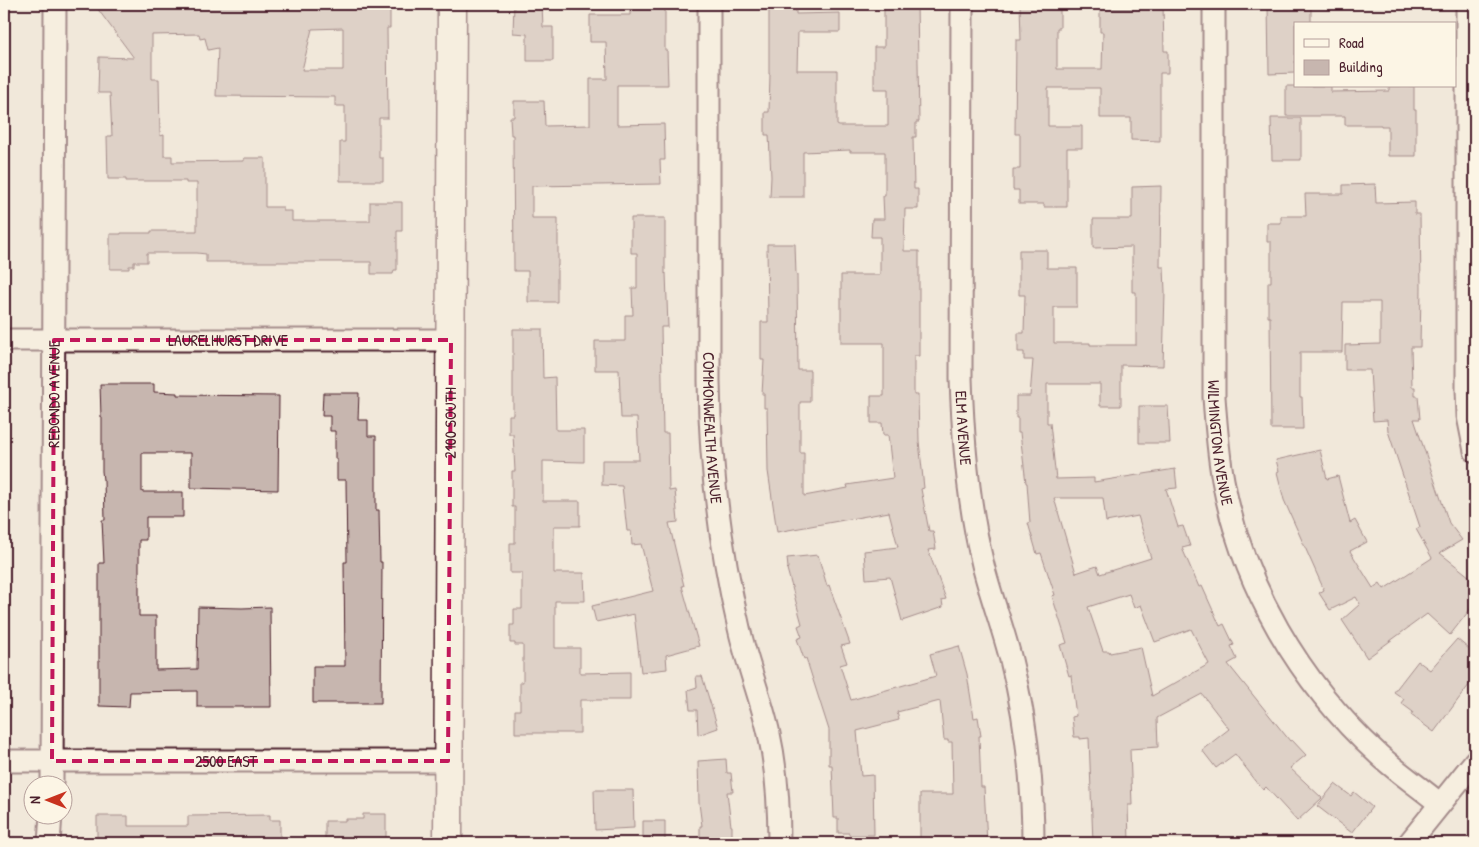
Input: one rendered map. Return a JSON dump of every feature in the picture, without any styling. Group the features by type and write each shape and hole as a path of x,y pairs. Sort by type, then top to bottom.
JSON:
{"street":[{"name":"REDONDO AVENUE","path":"52,774 55,4"},
{"name":"2100 SOUTH","path":"448,843 452,4"},
{"name":"COMMONWEALTH AVENUE","path":"710,4 709,389 713,471 730,587 740,631 769,735 779,804 779,843"},
{"name":"ELM AVENUE","path":"962,4 961,378 963,438 967,475 983,565 1011,660 1025,729 1031,793 1033,843"},
{"name":"WILMINGTON AVENUE","path":"1214,4 1214,397 1217,441 1232,520 1247,562 1271,618 1307,676 1328,702 1379,755 1440,804"},
{"path":"1467,4 1467,389 1468,416 1475,451"},
{"name":"LAURELHURST DRIVE","path":"4,340 450,340"},
{"name":"2500 EAST","path":"4,760 448,761"},
{"path":"1409,843 1475,761"},
{"path":"49,843 50,824"}],"highlighted area":[{"path":"54,340 451,340 448,761 52,761"}],"building":[{"path":"94,4 390,4 390,28 387,28 388,118 379,118 379,158 383,158 383,181 340,181 340,142 345,142 345,106 335,106 335,97 216,96 218,48 208,50 205,38 200,39 199,34 152,35 152,79 159,79 160,136 164,135 164,156 172,156 172,162 244,161 244,158 265,158 265,207 283,207 283,211 292,211 292,221 370,221 370,202 402,202 402,231 397,231 397,270 394,270 393,274 371,274 371,262 206,262 206,254 197,253 147,253 147,262 134,262 134,266 129,266 129,269 110,269 110,234 151,233 151,231 197,231 197,183 186,183 186,181 126,181 126,179 108,179 107,136 112,136 110,93 98,93 99,57 134,58","holes":["343,28 343,70 302,70 312,29"]},
{"path":"514,4 542,4 543,27 553,27 553,61 527,61 527,34 513,33"},
{"path":"632,4 665,4 665,50 667,50 668,85 617,85 617,125 664,124 665,160 660,160 661,184 532,186 532,218 558,218 557,302 528,302 528,271 514,271 513,135 511,135 510,117 514,117 514,101 544,101 545,126 590,125 590,79 607,79 606,42 590,42 590,15 630,15"},
{"path":"769,4 796,4 796,14 840,13 840,32 798,32 797,70 837,70 837,125 888,126 888,89 874,89 874,47 884,47 884,4 917,4 919,122 916,122 916,137 913,137 914,189 918,189 918,209 905,209 904,251 919,251 919,356 914,356 914,395 918,395 919,441 924,488 921,489 929,531 933,531 936,549 928,550 946,599 942,600 943,607 902,621 890,577 866,579 864,551 898,547 889,512 777,532 768,471 767,408 764,408 764,394 762,394 764,360 761,360 761,322 768,322 767,244 795,244 798,370 810,370 810,402 800,402 800,453 804,453 804,496 848,488 847,485 893,478 888,435 883,435 882,423 871,423 871,396 884,396 884,343 841,343 841,275 880,275 880,237 871,237 872,219 884,219 885,152 850,152 850,150 803,152 803,197 770,197 769,135 765,135 765,112 769,112"},
{"path":"1020,4 1060,4 1060,28 1057,28 1057,69 1102,69 1103,32 1100,32 1100,8 1138,8 1138,4 1163,4 1164,51 1168,51 1168,73 1160,73 1160,141 1131,140 1131,118 1100,118 1100,88 1048,88 1048,126 1082,126 1082,148 1067,148 1067,207 1044,207 1044,204 1019,204 1019,190 1013,190 1013,169 1020,169 1020,134 1015,134 1016,40 1021,40"},
{"path":"1268,4 1311,4 1311,22 1294,22 1294,73 1269,74"},
{"path":"1286,86 1294,86 1294,88 1331,88 1331,92 1389,91 1389,88 1414,88 1416,156 1388,156 1388,126 1345,125 1345,116 1286,116"},
{"path":"1271,118 1301,118 1301,160 1272,160"},
{"path":"1375,184 1376,203 1415,202 1415,214 1420,214 1420,347 1411,347 1412,387 1415,387 1415,396 1418,396 1420,419 1414,419 1449,523 1462,540 1440,553 1475,581 1475,603 1450,635 1427,614 1367,658 1342,620 1360,604 1356,597 1330,610 1319,593 1324,590 1284,500 1276,460 1320,450 1327,479 1338,476 1350,523 1355,520 1367,542 1350,551 1373,588 1380,583 1384,589 1432,558 1416,529 1420,527 1388,431 1387,420 1373,421 1370,370 1345,370 1345,345 1380,344 1380,302 1343,302 1342,352 1300,352 1300,397 1302,397 1303,429 1271,429 1268,282 1271,282 1271,242 1267,242 1267,223 1281,223 1281,216 1306,216 1305,194 1343,194 1343,185"},
{"path":"1161,186 1160,267 1164,267 1165,292 1163,366 1121,365 1121,406 1100,406 1100,384 1047,384 1047,423 1050,423 1056,479 1094,478 1094,482 1175,469 1177,488 1166,489 1178,527 1183,526 1190,546 1182,548 1199,587 1202,586 1220,626 1224,624 1234,645 1231,646 1237,659 1228,664 1290,741 1292,740 1306,755 1290,768 1322,798 1297,821 1266,787 1263,790 1235,754 1216,768 1202,750 1229,729 1202,694 1157,718 1158,747 1130,749 1132,805 1128,805 1129,843 1093,843 1089,738 1080,739 1080,737 1074,737 1072,717 1076,716 1071,675 1069,676 1060,645 1067,643 1052,596 1055,595 1041,553 1037,554 1028,523 1030,523 1027,483 1020,433 1018,433 1018,418 1016,418 1016,396 1030,396 1033,360 1024,360 1024,352 1018,352 1018,333 1024,333 1025,295 1019,295 1019,250 1047,250 1047,268 1077,268 1077,307 1054,307 1054,343 1136,345 1136,292 1132,292 1132,247 1093,248 1093,219 1132,219 1132,187","holes":["1054,498 1103,498 1106,522 1138,516 1151,558 1100,574 1097,566 1076,573","1129,594 1134,608 1141,605 1155,642 1191,629 1209,664 1152,696 1141,647 1110,653 1109,651 1103,651 1088,607"]},
{"path":"631,218 665,218 665,274 668,327 661,327 663,433 668,433 669,491 675,490 678,522 669,523 684,586 682,586 699,646 666,655 667,669 641,672 634,614 596,622 592,606 653,591 641,544 632,545 631,531 627,531 622,486 602,485 602,460 639,460 637,418 621,418 619,370 595,370 595,341 625,341 625,315 633,315 632,288 637,288 637,253 631,253"},
{"path":"513,329 542,329 543,378 555,377 556,430 584,430 584,462 543,461 543,501 580,501 580,526 554,526 554,573 584,573 585,601 555,601 555,648 580,648 580,673 630,672 630,700 580,700 580,733 515,733 515,710 520,710 520,682 523,682 523,645 510,643 510,625 514,625 514,609 522,609 522,573 510,573 510,543 515,543 515,507 512,507 512,471 515,471 513,434 509,434 509,415 513,415"},
{"path":"100,384 154,384 154,392 177,393 177,395 279,396 278,490 191,488 191,453 142,453 142,492 183,492 183,517 146,517 146,540 139,540 139,616 156,616 156,670 197,669 198,607 270,607 271,707 197,707 197,691 130,692 129,707 99,706 99,563 104,563 102,520 105,520"},
{"path":"323,393 359,393 358,420 368,420 368,436 376,436 376,510 379,510 380,562 382,562 381,703 313,703 313,666 345,666 344,562 347,562 346,480 337,480 335,431 330,431 330,416 322,416"},
{"path":"1139,406 1168,406 1170,443 1139,443"},
{"path":"818,555 827,586 829,585 850,644 841,646 847,663 840,665 851,700 936,676 930,654 959,646 967,674 974,718 978,717 981,736 979,736 981,787 984,787 987,843 920,843 920,794 953,794 952,742 944,740 940,701 897,712 899,720 857,731 861,776 873,775 874,835 838,833 838,818 834,818 832,765 829,765 829,730 806,658 804,659 797,639 802,637 798,626 802,624 787,569 787,558"},
{"path":"1457,639 1475,654 1475,677 1434,732 1411,715 1413,712 1401,703 1404,699 1394,692 1418,661 1430,670"},
{"path":"696,676 702,676 718,728 698,735 697,710 690,710 688,690 697,687"},
{"path":"726,759 727,773 731,773 733,792 727,792 732,826 732,843 700,843 700,826 702,826 699,803 698,761"},
{"path":"1335,784 1351,796 1354,792 1372,807 1352,833 1317,806"},
{"path":"594,790 633,790 634,828 595,830"},
{"path":"363,814 386,814 386,839 325,841 325,821 363,819"},
{"path":"270,815 270,820 280,820 280,843 99,843 99,838 97,838 97,816 128,816 128,826 188,826 188,816"},
{"path":"643,821 665,821 665,843 643,843"}]}
